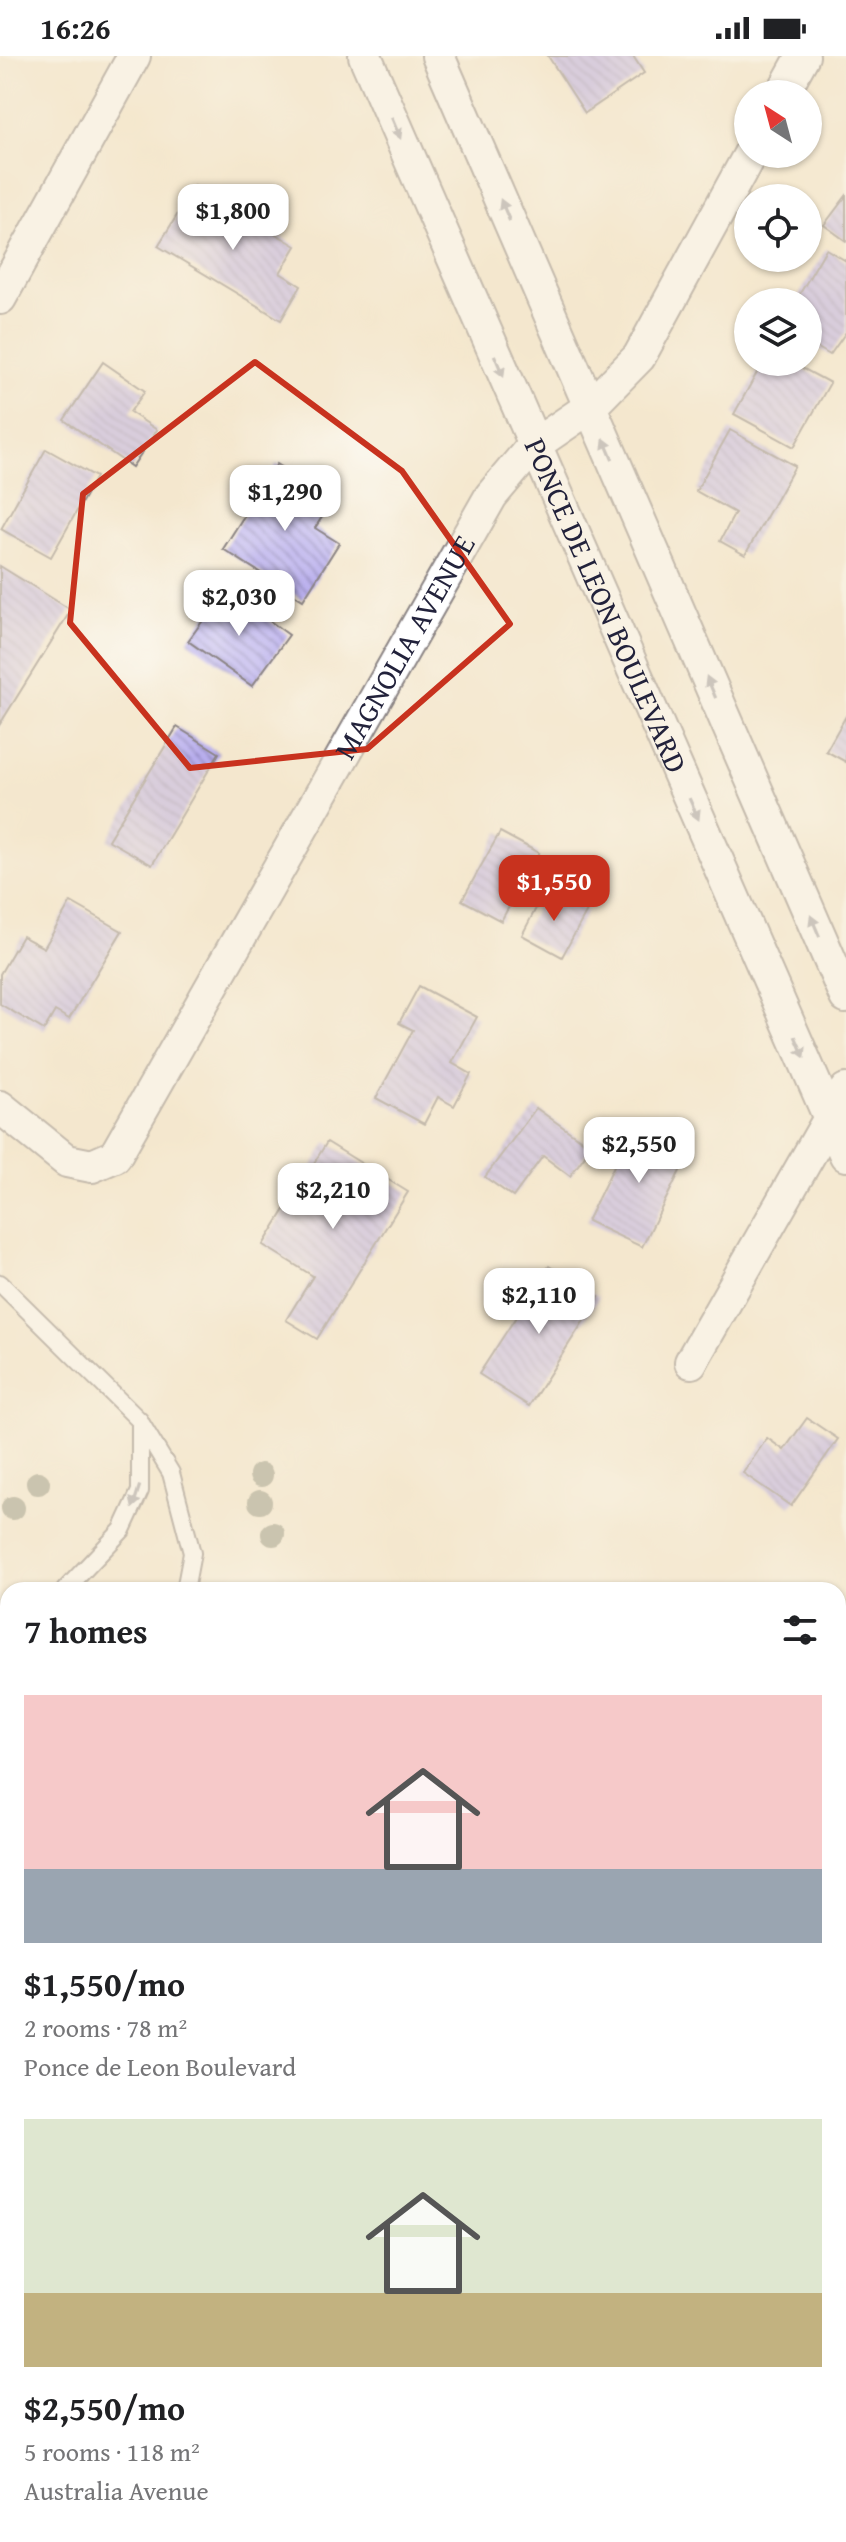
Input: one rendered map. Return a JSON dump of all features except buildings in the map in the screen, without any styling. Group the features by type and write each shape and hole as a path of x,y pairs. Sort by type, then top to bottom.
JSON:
{"street":[{"path":"0,298 134,56"},
{"name":"PONCE DE LEON BOULEVARD","path":"365,56 533,446 838,1103 846,1155"},
{"path":"438,56 846,997"},
{"path":"790,80 803,56"},
{"name":"MAGNOLIA AVENUE","path":"0,1107 67,1161 92,1166 115,1156 491,496 533,446 590,407 639,357 742,168"},
{"path":"691,1362 838,1103"}],"lane":[{"path":"0,1283 139,1420 171,1473 192,1553 187,1582"},
{"path":"73,1582 122,1530 140,1491 139,1420"}],"highlighted area":[{"path":"255,362 402,471 510,624 367,749 190,768 70,623 83,494"}]}
